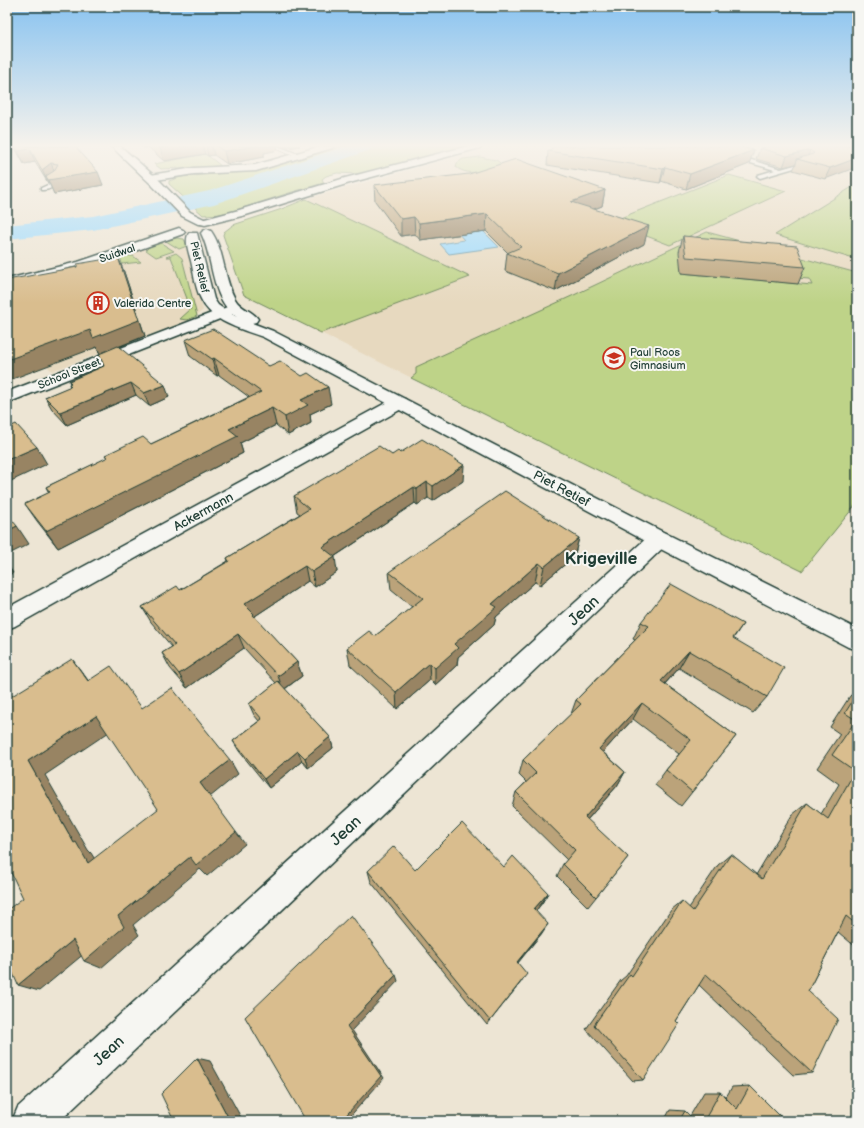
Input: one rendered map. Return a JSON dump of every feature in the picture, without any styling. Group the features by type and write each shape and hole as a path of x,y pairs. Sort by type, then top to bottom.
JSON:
{"street":[{"name":"Piet Retief","path":"172,199 186,226 209,303 220,313 244,325 268,334 659,539 857,640"},
{"path":"207,226 289,199"},
{"name":"Piet Retief","path":"186,226 207,226 221,278 229,300 235,308 259,324 268,334"},
{"name":"Suidwal","path":"7,283 77,266 186,226 207,226"},
{"name":"School Street","path":"7,398 235,308"},
{"name":"Ackermann","path":"7,619 399,403"},
{"name":"Jean","path":"32,1121 659,539"}],"shaded area":[{"name":"Paul Roos Gimnasium","path":"306,199 857,199 857,503 802,571 244,295 223,235 224,232 233,225 279,210"},
{"path":"173,238 185,240 203,310 193,319 52,371 11,332 118,257"}],"green space":[{"path":"185,199 271,199 224,214 203,215"},
{"path":"306,199 470,277 321,333 244,295 223,235 224,232 233,225 279,210"},
{"path":"669,199 770,199 670,245 610,222"},
{"path":"833,199 857,199 857,260 775,235"},
{"path":"707,232 857,273 857,503 802,571 411,378 416,374 416,367","holes":["681,273 809,279 812,285"]},
{"path":"177,238 184,239 187,246 179,249 166,241"},
{"path":"158,243 161,243 174,251 156,257 146,250"},
{"path":"176,253 182,258 197,316 187,320 180,319 191,309 171,257 166,257"},
{"path":"120,256 133,256 141,262 122,264"}],"water":[{"path":"481,229 499,247 449,254 440,244 464,240 457,232"}],"building":[{"path":"385,199 581,199 571,202 649,226 558,273 507,253 521,247 487,214 419,223 414,217 401,219"},
{"path":"683,236 797,246 805,267 686,257"},
{"path":"118,257 139,320 93,338 90,330 7,360 7,280 77,267 77,264"},
{"path":"213,329 269,366 280,361 302,376 308,373 328,387 301,400 308,405 285,417 272,408 229,429 238,436 46,531 25,504 50,492 46,487 108,457 105,455 143,437 151,444 261,392 214,358 212,359 185,340"},
{"path":"118,346 165,385 144,393 131,383 60,412 45,397 71,386 69,381 104,366 99,354"},
{"path":"7,420 12,426 16,424 37,447 7,460"},
{"path":"422,439 464,465 433,486 427,482 417,489 414,487 322,547 335,557 312,572 305,566 244,604 297,662 278,676 238,634 179,674 162,653 175,645 142,607 177,586 180,590 229,561 227,558 309,509 294,496 379,446 392,455 398,451 400,453"},
{"path":"505,491 579,538 544,567 539,563 492,604 497,607 454,644 458,648 435,668 429,663 396,692 347,648 369,631 375,636 423,598 389,572"},
{"path":"7,514 17,526 7,531"},
{"path":"671,584 743,624 733,638 784,668 767,697 689,651 661,681 736,736 692,792 666,770 691,740 642,703 599,749 625,772 585,817 628,857 596,897 563,864 575,850 516,792 536,773 523,760 581,704 576,700 649,626 641,622"},
{"path":"72,659 88,681 111,666 142,708 172,688 230,760 200,783 236,832 196,865 190,857 118,916 124,927 84,961 73,940 18,985 7,960 7,910 23,898 7,864 7,699","holes":["96,716 158,809 88,863 76,842 74,843 28,761"]},
{"path":"278,681 330,737 305,758 298,751 264,779 233,741 262,719 249,704"},
{"path":"857,694 857,925 846,916 808,991 838,1019 812,1073 706,974 676,1021 679,1024 643,1080 594,1025 630,974 632,976 682,901 693,911 731,854 762,879 807,803 828,819 855,771 832,755 856,720 845,713"},
{"path":"462,823 504,867 513,856 548,893 534,909 548,924 517,962 527,974 490,1021 368,871 394,846 415,870"},
{"path":"351,915 396,975 347,1026 381,1076 341,1121 306,1121 245,1017"},
{"path":"197,1058 230,1121 171,1121 173,1119 161,1094"},
{"path":"750,1086 785,1121 704,1121 720,1092 737,1109"},
{"path":"685,1111 695,1121 679,1121"}],"waterway":[{"path":"7,232 93,223 206,199"}],"place":[{"name":"Valerida Centre","path":"98,303"},
{"name":"Paul Roos Gimnasium","path":"614,358"}],"district":[{"name":"Krigeville","path":"601,558"}]}
